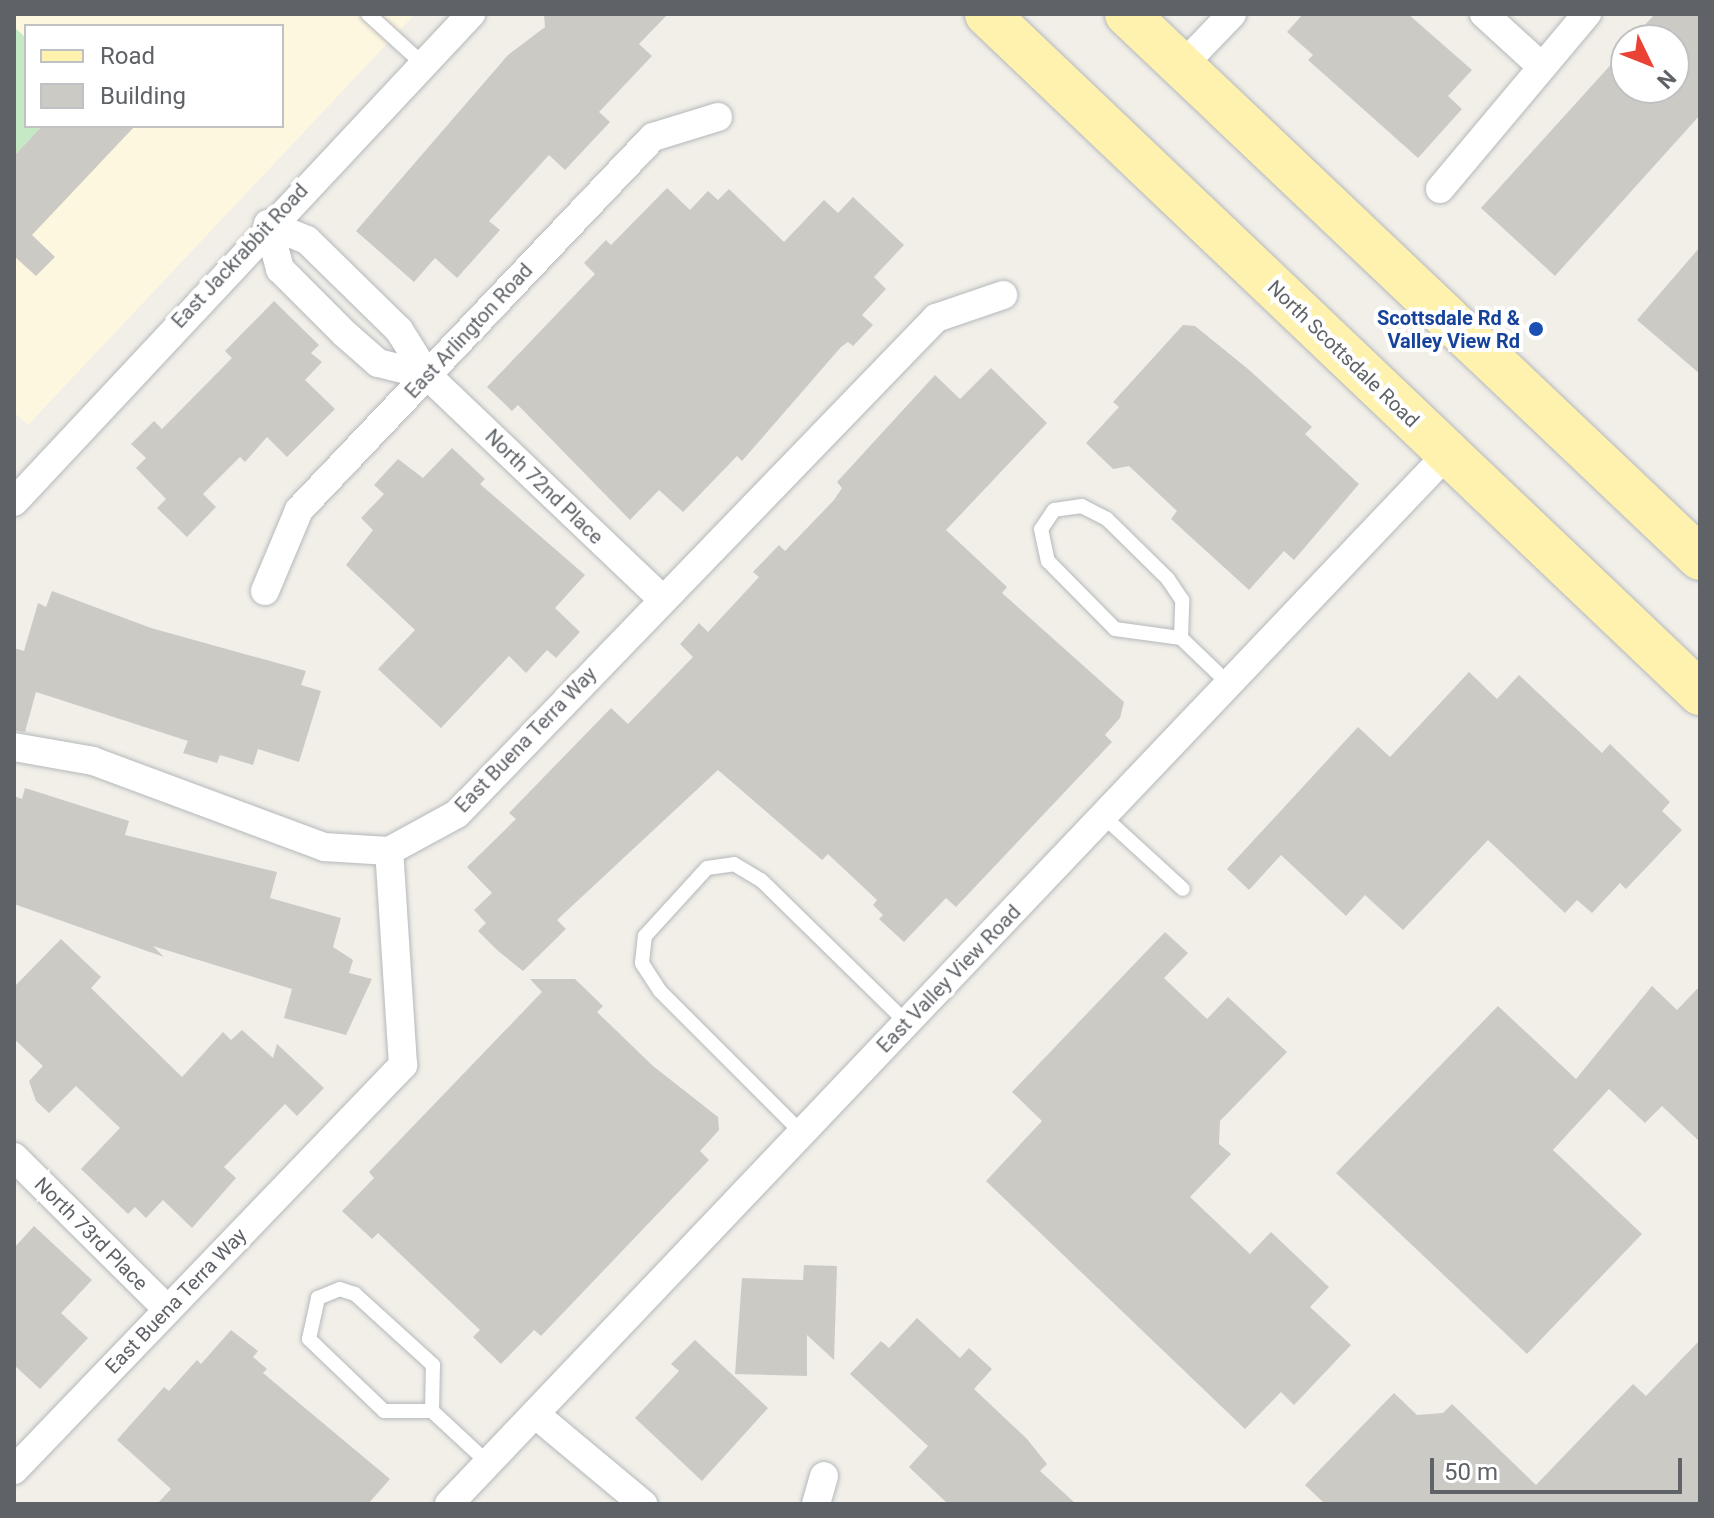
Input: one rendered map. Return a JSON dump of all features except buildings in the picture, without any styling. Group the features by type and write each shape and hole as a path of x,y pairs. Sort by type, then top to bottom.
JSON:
{"main road":[{"name":"North Scottsdale Road","path":"987,14 1700,693"},
{"path":"1146,21 1182,66 1700,558"}],"street":[{"name":"East Jackrabbit Road","path":"14,502 268,224 471,14"},
{"path":"1182,66 1232,14"},
{"path":"1484,14 1541,66"},
{"path":"1440,189 1522,97 1541,66 1587,14"},
{"name":"East Arlington Road","path":"265,591 299,510 653,137 718,117"},
{"name":"North 72nd Place","path":"268,224 280,269 345,334 378,363 427,375"},
{"name":"North 72nd Place","path":"268,224 307,240 399,330 427,375 662,599"},
{"name":"East Buena Terra Way","path":"14,1470 403,1065 389,851 457,814 936,318 1003,295"},
{"name":"East Valley View Road","path":"449,1504 1447,454"},
{"path":"14,747 93,761 324,847 389,851"},
{"name":"North 73rd Place","path":"14,1157 168,1310"},
{"path":"535,1414 643,1504"},
{"path":"816,1504 824,1476"}],"lane":[{"path":"368,14 423,64"},
{"path":"1181,638 1182,600 1168,579 1107,519 1082,506 1054,510 1041,529 1048,561 1115,629 1181,638 1229,684"},
{"path":"1103,816 1183,889"},
{"path":"802,1133 660,991 642,963 645,936 707,868 734,864 761,880 907,1023"},
{"path":"432,1411 433,1365 355,1294 340,1289 318,1298 309,1339 384,1411 432,1411 488,1463"}],"shaded area":[{"path":"14,14 415,14 28,425 14,412"}],"green space":[{"path":"14,27 24,36 24,128 40,128 14,156"}],"place":[{"name":"Scottsdale Rd & Valley View Rd","path":"1536,329"}]}
